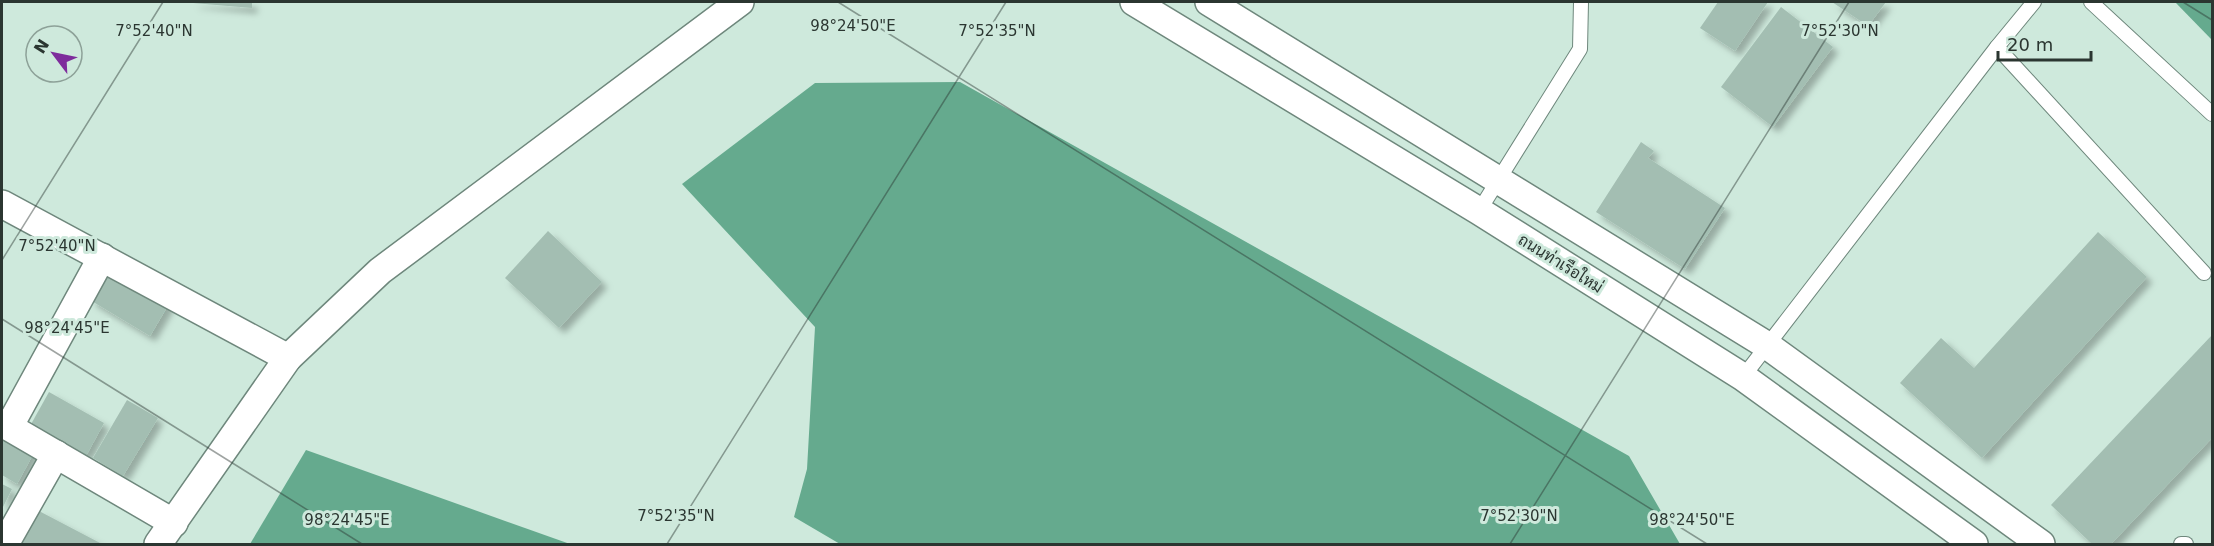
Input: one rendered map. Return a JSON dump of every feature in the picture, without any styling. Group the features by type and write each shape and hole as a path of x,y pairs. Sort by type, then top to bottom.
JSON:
{"street":[{"path":"158,544 288,358 380,271 741,2"},
{"name":"ถนนท่าเรือใหม่","path":"1134,2 1479,211 1743,377 1974,544"},
{"path":"1209,2 1768,346 2041,544"},
{"path":"2,204 288,358"},
{"path":"102,257 5,425 174,523"},
{"path":"5,544 56,454"}],"lane":[{"path":"1479,211 1580,49 1581,2"},
{"path":"1743,377 2034,2"},
{"path":"2091,2 2212,114"},
{"path":"1997,47 2204,273"},
{"path":"2181,544 2186,544"}],"shaded area":[{"path":"2175,2 2212,2 2212,40"},
{"path":"960,82 1629,456 1680,544 840,544 794,517 807,469 815,327 682,184 815,83"},
{"path":"306,450 570,544 250,544"}],"building":[{"path":"252,2 252,8 193,3"},
{"path":"1718,2 1768,2 1735,51 1700,28"},
{"path":"1832,2 1886,2 1868,26"},
{"path":"1781,7 1833,47 1773,127 1721,87"},
{"path":"1641,142 1654,151 1648,158 1725,208 1685,269 1596,212"},
{"path":"548,231 602,282 559,328 505,278"},
{"path":"2098,232 2147,277 1982,458 1900,383 1941,338 1974,368"},
{"path":"109,267 170,302 150,336 90,300"},
{"path":"2212,335 2212,438 2111,544 2092,544 2051,505"},
{"path":"49,392 104,423 86,456 30,426"},
{"path":"127,400 158,418 123,476 93,458"},
{"path":"2,430 36,449 17,484 2,475"},
{"path":"2,484 12,489 2,509"},
{"path":"39,511 102,544 21,544"}]}
